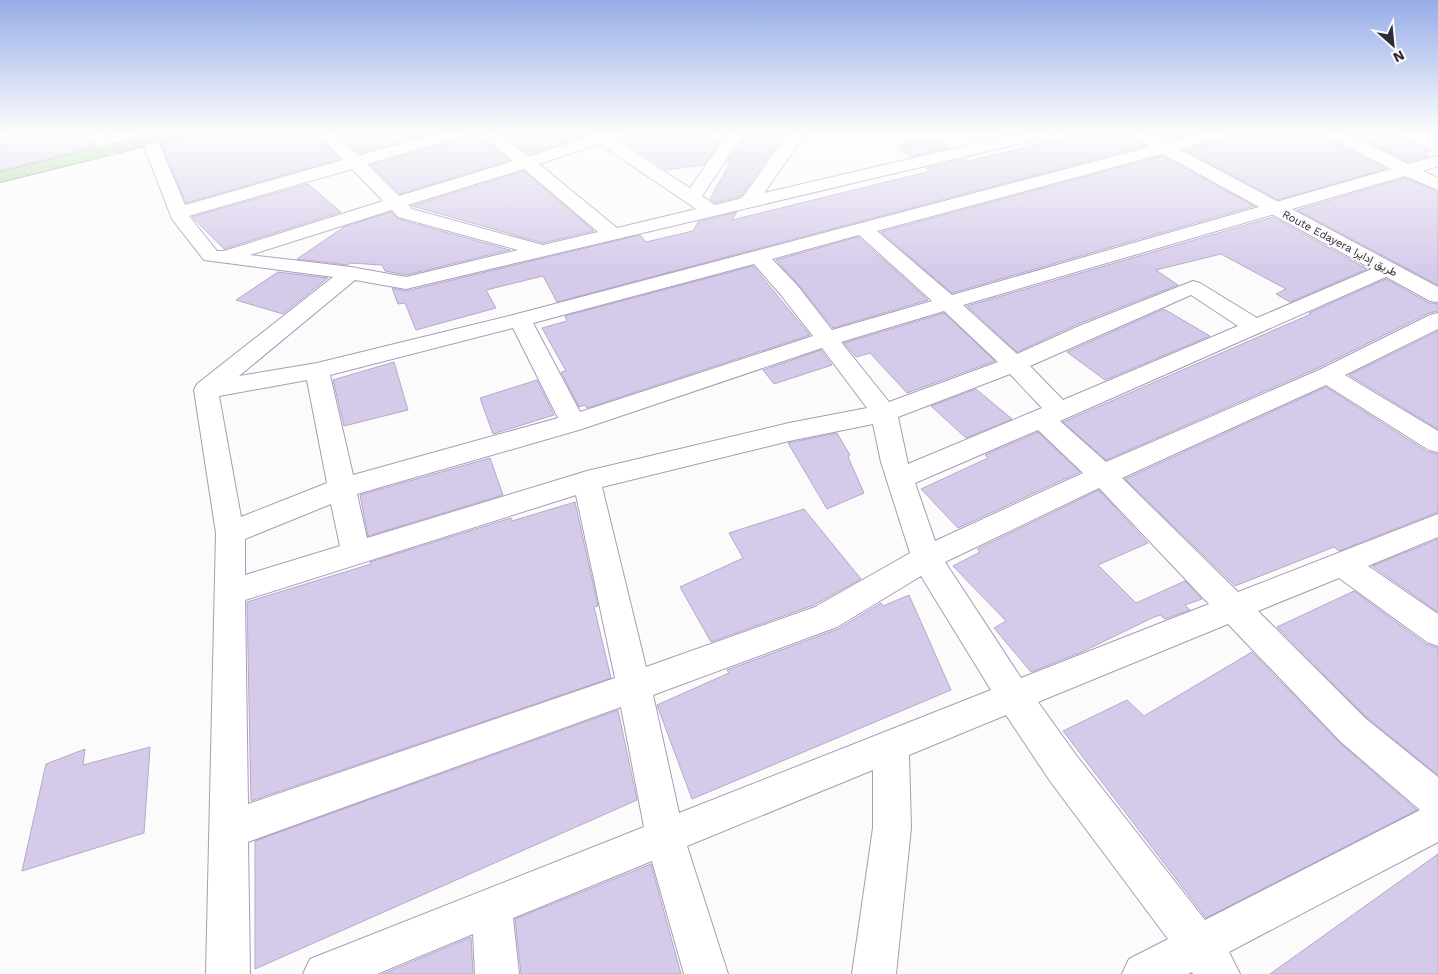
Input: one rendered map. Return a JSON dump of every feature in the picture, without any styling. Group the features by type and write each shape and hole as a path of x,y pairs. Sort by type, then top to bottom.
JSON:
{"street":[{"path":"165,178 178,213 211,256 351,273 406,283 851,178"},
{"path":"178,213 300,178"},
{"path":"370,178 405,213 543,251"},
{"path":"221,257 473,178"},
{"path":"546,178 614,235"},
{"path":"662,178 712,211"},
{"path":"692,198 705,178"},
{"path":"749,202 766,178"},
{"path":"206,390 317,371 520,320 1048,178"},
{"name":"Route Edayera طريق إدايرا","path":"1220,178 1438,296"},
{"path":"230,532 343,488 573,423 826,339 1374,178"},
{"path":"1426,178 1438,185"},
{"path":"862,228 1014,364 1050,415 1103,475 1353,730 1438,801"},
{"path":"758,256 789,290 884,413 900,478 926,558 1014,697 1063,768 1209,960"},
{"path":"900,478 1388,269"},
{"path":"206,390 351,273"},
{"path":"230,592 587,480 789,432 884,413 1014,364 1193,287 1256,326"},
{"path":"520,320 573,423"},
{"path":"228,830 826,618 926,558 1103,475 1327,375 1438,320"},
{"path":"317,371 356,553"},
{"path":"1327,375 1438,443"},
{"path":"206,390 230,532 228,974"},
{"path":"587,480 634,687 664,837 706,974"},
{"path":"325,974 1438,525"},
{"path":"1342,564 1438,632"},
{"path":"874,974 892,828 891,746"},
{"path":"1144,974 1209,960 1438,821"},
{"path":"492,907 497,974"}],"building":[{"path":"176,178 272,178 186,203"},
{"path":"384,178 450,178 400,194"},
{"path":"500,178 533,178 594,231 543,243 412,206"},
{"path":"721,178 754,178 741,196 715,203 710,199"},
{"path":"901,178 1023,178 557,302 543,276 486,290 496,308 416,330 405,303 398,304 392,288 406,291 640,235 646,242 693,231 698,222 737,212 732,220"},
{"path":"1079,178 1203,178 1254,206 952,293 881,232"},
{"path":"1238,178 1353,178 1278,200"},
{"path":"1403,178 1438,192 1438,285 1297,210"},
{"path":"308,184 341,212 224,249 192,217"},
{"path":"391,212 398,219 510,250 406,275 385,271 382,265 350,263 348,265 297,259 344,227"},
{"path":"1273,217 1367,269 1290,302 1276,294 1286,289 1221,254 1156,270 1178,285 1078,324 1017,352 967,306"},
{"path":"858,237 928,300 833,328 776,260"},
{"path":"753,266 810,335 587,408 585,405 579,407 561,372 566,371 542,328 567,321 565,316"},
{"path":"278,272 328,278 283,314 236,300"},
{"path":"1386,279 1429,303 1438,304 1438,311 1429,313 1318,368 1106,460 1063,422 1311,314 1309,313"},
{"path":"1164,309 1210,336 1105,380 1067,352"},
{"path":"944,313 995,361 907,393 870,353 856,357 844,343"},
{"path":"1438,331 1438,429 1349,375"},
{"path":"821,350 832,365 774,384 763,370"},
{"path":"394,362 408,410 344,426 333,380"},
{"path":"537,380 554,415 493,434 480,398"},
{"path":"1326,387 1428,452 1438,454 1438,512 1339,551 1334,547 1235,586 1125,479"},
{"path":"976,389 1012,419 966,438 931,406"},
{"path":"1038,432 1080,472 958,528 921,489 988,458 985,455"},
{"path":"837,433 850,455 848,457 864,493 827,509 788,443"},
{"path":"490,458 503,495 368,536 360,495"},
{"path":"1099,490 1148,543 1098,565 1136,603 1185,581 1202,599 1185,605 1190,610 1165,619 1160,615 1152,618 1084,651 1031,672 994,628 1006,621 953,566 980,552 977,549"},
{"path":"575,502 598,606 594,607 611,678 251,801 247,602 511,518 512,521"},
{"path":"804,509 861,579 814,605 711,642 680,587 743,558 729,533"},
{"path":"1438,539 1438,612 1372,566"},
{"path":"1354,591 1426,644 1438,648 1438,775 1366,717 1277,627"},
{"path":"909,595 951,690 692,799 657,705 729,673 727,670 838,629 881,603 883,606"},
{"path":"1252,652 1340,743 1417,810 1206,918 1063,731 1127,700 1144,716"},
{"path":"618,710 637,800 255,969 255,841"},
{"path":"150,747 144,833 22,871 46,764 85,749 83,765"},
{"path":"1438,854 1438,974 1270,974"},
{"path":"651,864 681,974 521,974 515,919"},
{"path":"471,937 473,974 382,974 385,973"}]}
